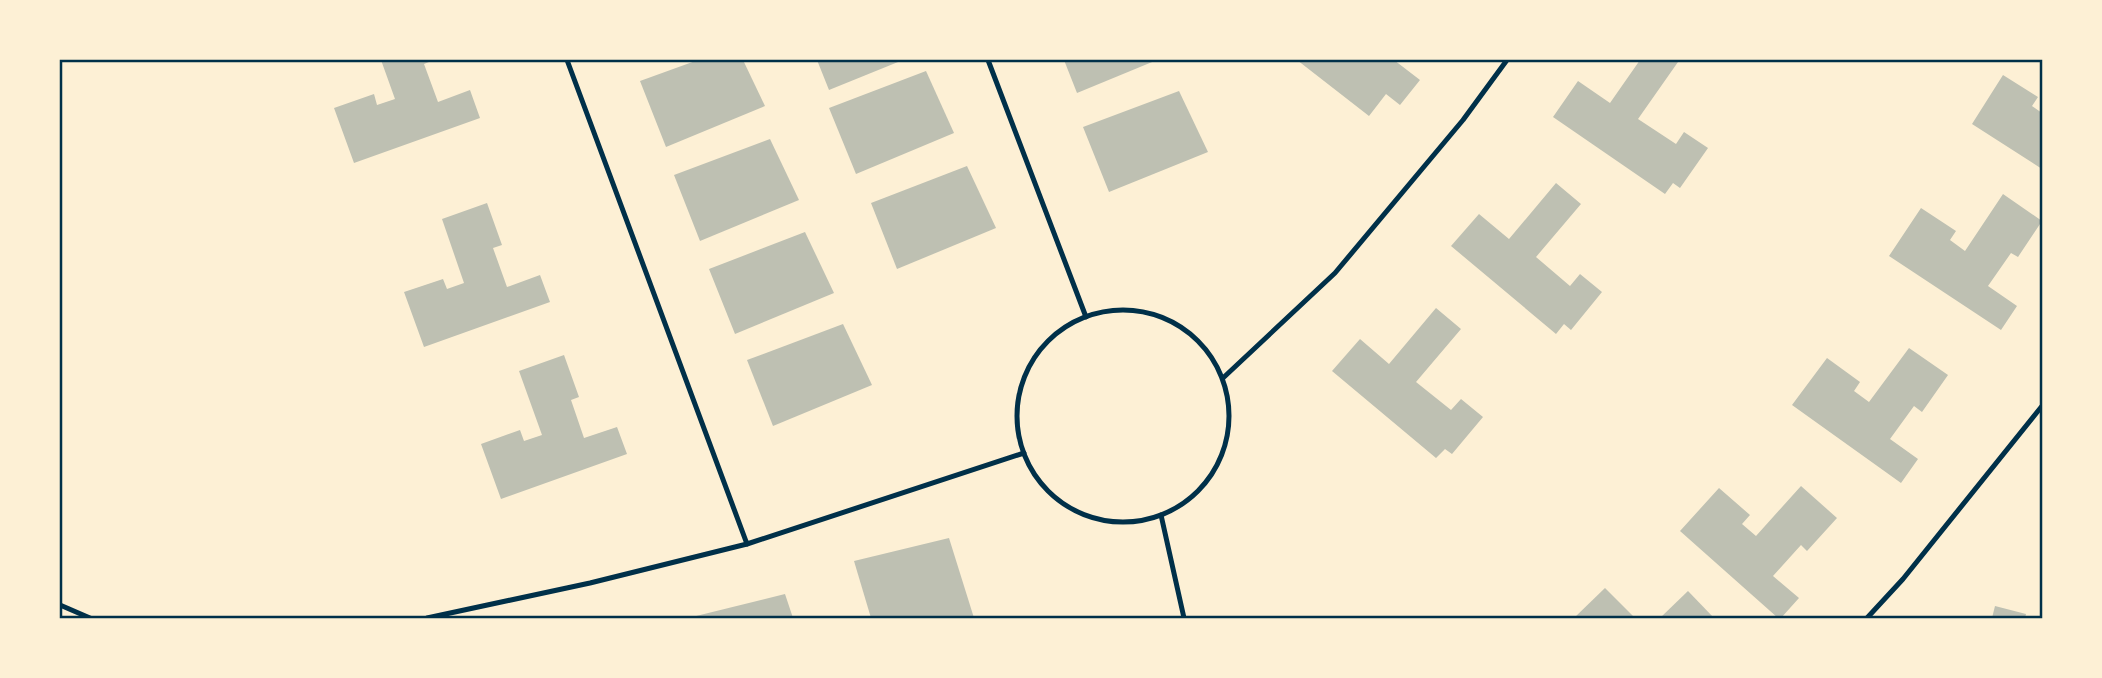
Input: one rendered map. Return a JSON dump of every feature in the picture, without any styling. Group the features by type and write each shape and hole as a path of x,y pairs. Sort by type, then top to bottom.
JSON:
{"lane":[{"path":"567,60 747,544"},
{"path":"988,60 1086,317"},
{"path":"1223,378 1335,273 1463,120 1507,60"},
{"path":"1113,311 1140,311 1167,319 1191,334 1210,354 1223,378 1229,405 1228,433 1221,459 1206,483 1186,502 1161,515 1134,522 1106,521 1080,513 1056,498 1037,478 1024,453 1017,427 1017,413 1026,373 1041,349 1061,330 1086,317 1113,311"},
{"path":"1867,618 1903,579 2042,406"},
{"path":"427,618 590,583 747,544 1024,453"},
{"path":"1161,515 1184,618"},
{"path":"60,605 90,618"}],"building":[{"path":"381,60 434,60 424,64 438,102 470,90 480,118 354,163 334,108 374,94 377,105 395,99"},
{"path":"698,60 743,60 765,106 666,147 640,81"},
{"path":"817,60 903,60 829,90"},
{"path":"1064,60 1157,60 1077,93"},
{"path":"1297,60 1394,60 1420,80 1400,105 1386,94 1369,116"},
{"path":"1640,60 1678,62 1638,119 1676,144 1684,132 1708,148 1680,188 1673,183 1665,194 1553,117 1578,81 1610,103"},
{"path":"926,71 954,133 856,174 829,108"},
{"path":"2003,75 2038,97 2032,106 2042,113 2042,169 1972,124"},
{"path":"1179,91 1208,152 1109,192 1083,127"},
{"path":"770,139 799,200 700,241 674,175"},
{"path":"967,166 996,228 897,269 871,203"},
{"path":"1556,183 1581,204 1536,257 1570,286 1580,274 1602,292 1571,330 1564,324 1556,334 1451,246 1479,214 1509,239"},
{"path":"2003,194 2042,221 2018,257 2011,253 1988,286 2017,306 2001,330 1889,256 1921,208 1956,231 1950,240 1965,251"},
{"path":"487,203 502,245 493,248 507,287 540,275 550,302 424,347 404,292 443,279 447,289 464,283 442,219"},
{"path":"805,232 834,293 735,334 709,269"},
{"path":"1436,308 1461,329 1416,382 1451,410 1461,399 1483,417 1452,454 1445,449 1436,458 1332,371 1360,339 1389,364"},
{"path":"843,324 872,385 773,426 747,360"},
{"path":"1909,348 1948,375 1922,412 1914,406 1890,439 1918,459 1901,483 1792,405 1827,358 1860,382 1854,391 1869,402"},
{"path":"564,355 579,397 571,400 584,438 617,427 627,454 501,499 481,444 520,430 524,441 542,435 519,371"},
{"path":"1801,486 1837,518 1807,551 1801,545 1773,576 1799,598 1778,618 1680,531 1719,488 1750,515 1742,524 1756,536"},
{"path":"949,538 974,618 871,618 854,561"},
{"path":"1605,588 1635,618 1574,618"},
{"path":"1688,591 1714,618 1660,618"},
{"path":"785,594 793,618 688,618"},
{"path":"1995,606 2026,614 2025,618 1992,618"}]}
